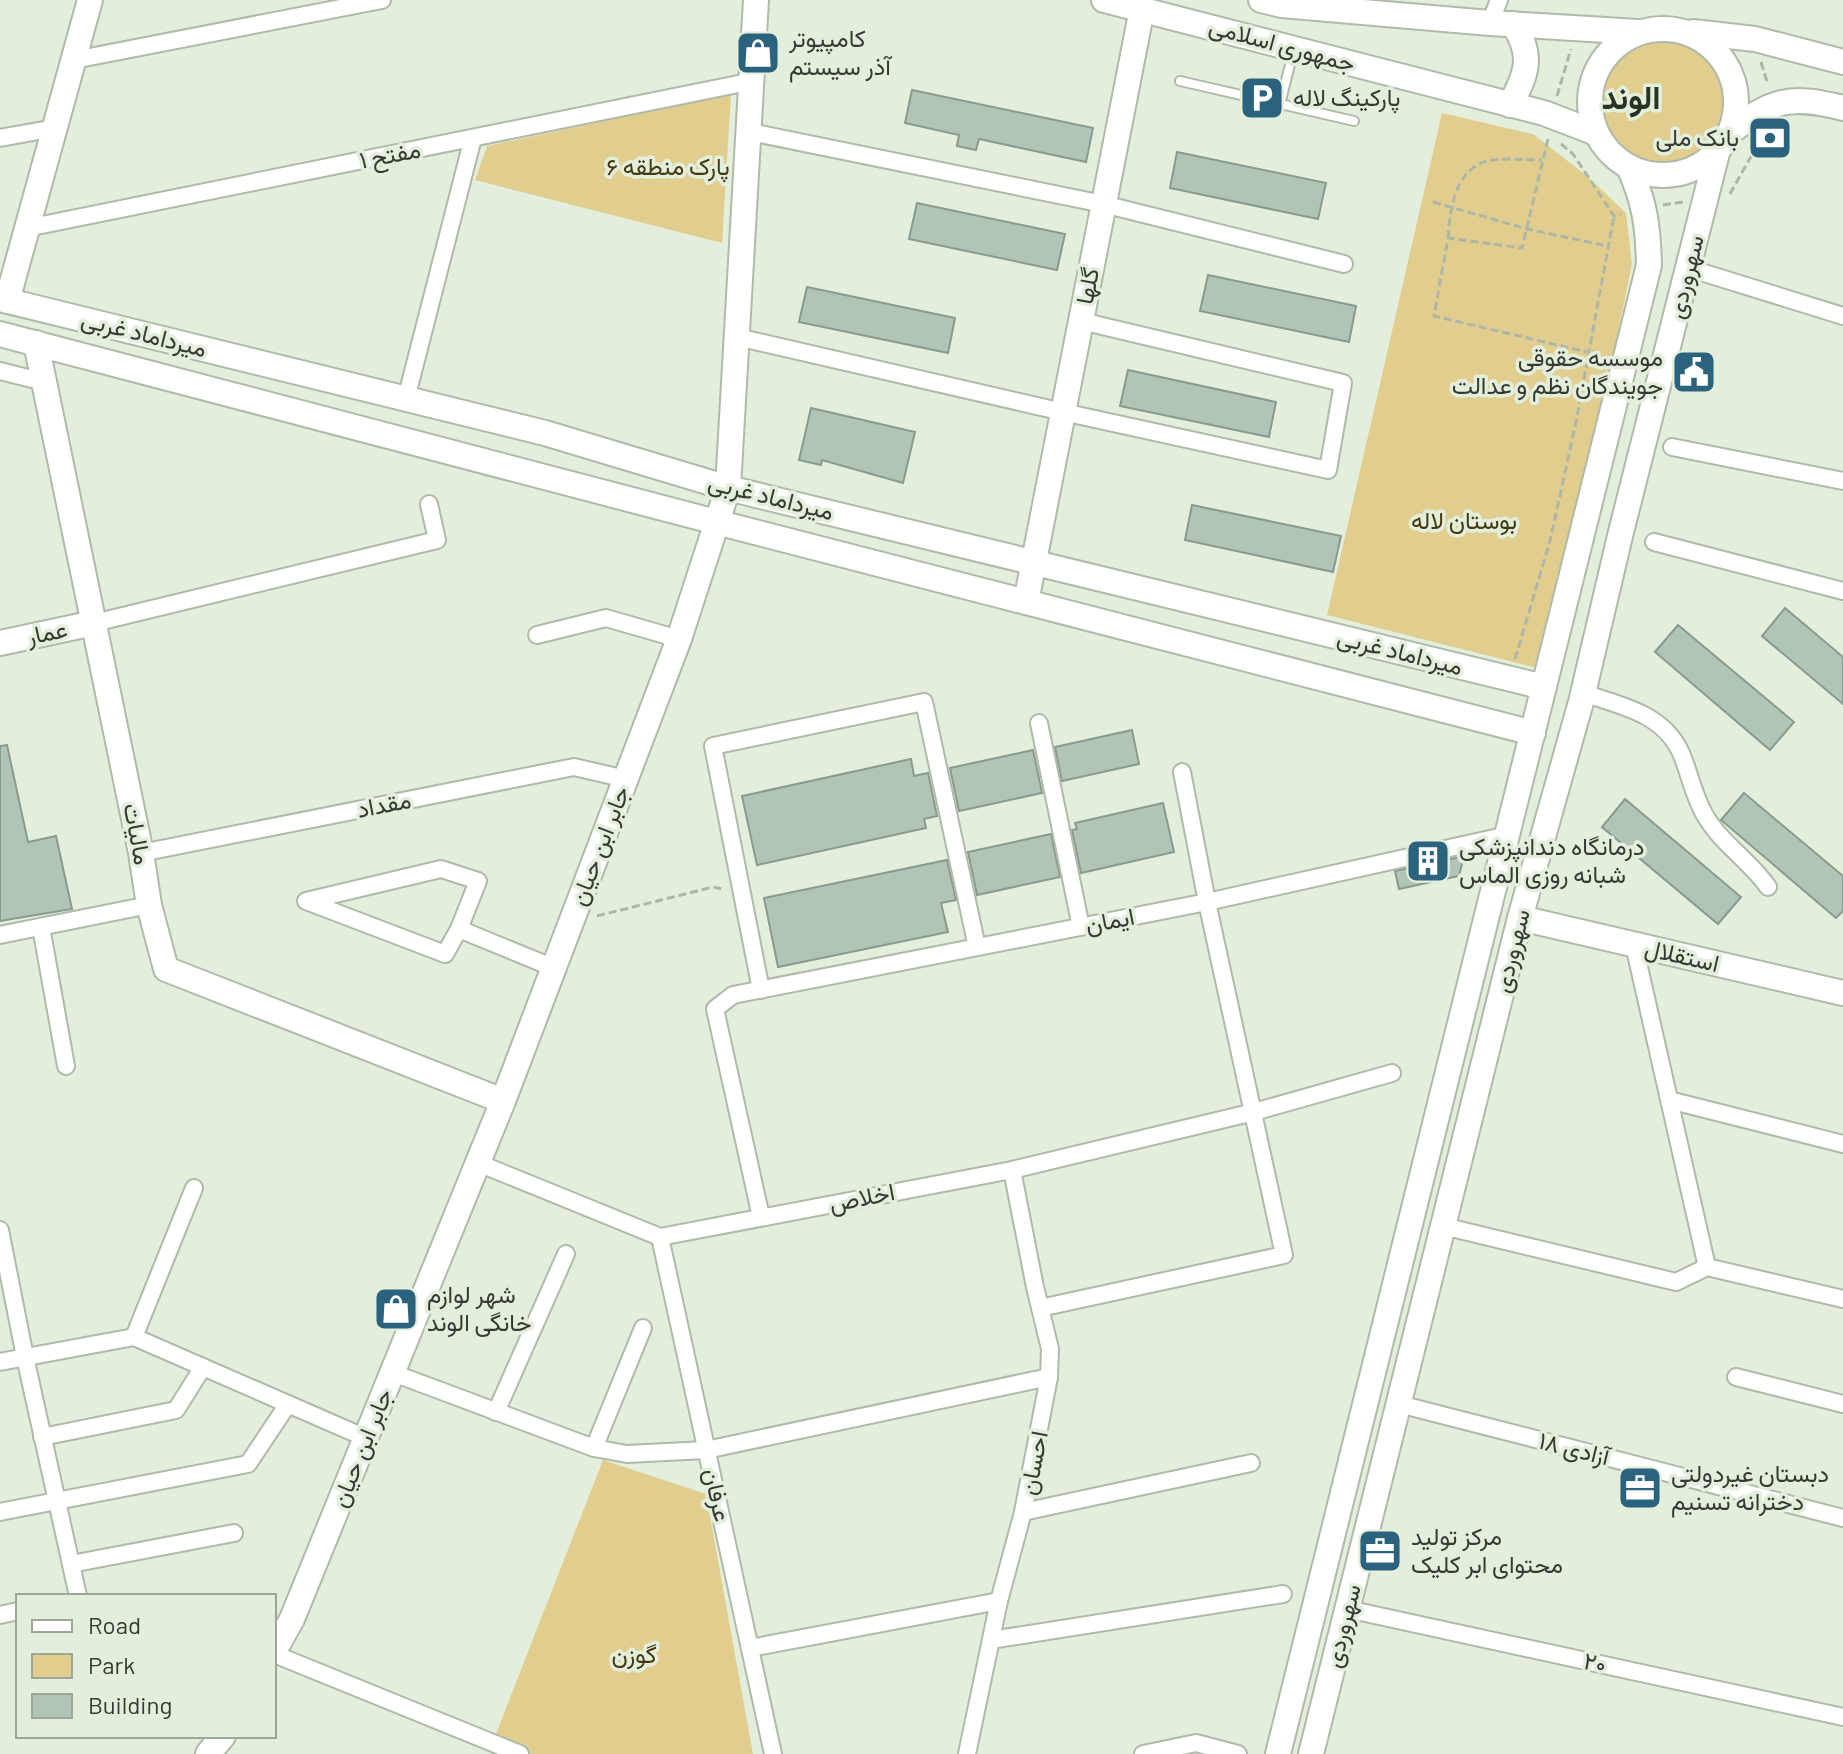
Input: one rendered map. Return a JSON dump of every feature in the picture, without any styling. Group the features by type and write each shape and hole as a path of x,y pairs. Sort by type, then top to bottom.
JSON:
{"street":[{"path":"4,300 90,0"},
{"path":"74,60 382,0"},
{"name":"جابر ابن حیان","path":"276,1648 292,1619 503,1101 679,639 728,488 756,0"},
{"name":"جمهوری اسلامی","path":"1104,0 1551,116 1596,133"},
{"name":"جمهوری اسلامی","path":"1276,1 1501,16 1577,28 1641,32"},
{"name":"گلها","path":"1026,602 1142,9"},
{"path":"1501,16 1522,38 1527,55 1523,83 1510,105"},
{"path":"1843,62 1755,39 1656,29 1641,32 1616,45 1602,61 1591,85 1590,109 1596,133 1611,154 1629,167 1649,174 1672,174 1697,167 1759,110 1786,100 1843,108"},
{"path":"1679,31 1705,42 1728,68 1735,91 1735,112 1724,141"},
{"name":"مفتح ۱","path":"27,228 753,81"},
{"path":"0,138 55,128"},
{"path":"750,132 1103,204 1344,264"},
{"path":"406,399 473,138"},
{"name":"سهروردی","path":"1311,1754 1520,918 1583,693 1688,268 1724,141"},
{"name":"سهروردی","path":"1278,1754 1649,265 1645,207 1629,167"},
{"path":"1688,268 1843,316"},
{"name":"میرداماد غربی","path":"4,300 545,433 728,488 1544,687"},
{"path":"737,337 1328,470 1343,383 1081,321"},
{"name":"میرداماد غربی","path":"0,334 1533,733"},
{"name":"مالیات","path":"36,343 141,853 149,905 166,969 503,1101"},
{"path":"0,371 44,382"},
{"path":"1672,447 1843,481"},
{"path":"1601,460 1637,470"},
{"path":"94,623 437,540 429,504"},
{"path":"1654,542 1843,591"},
{"path":"537,635 606,618 679,639"},
{"name":"عمار","path":"0,643 94,623"},
{"path":"1583,693 1646,714 1662,727 1680,750 1705,815 1718,834 1768,887"},
{"path":"761,990 713,746 924,702 977,947"},
{"path":"1039,723 1081,927"},
{"name":"مقداد","path":"141,853 574,767 626,779"},
{"path":"1040,1308 1284,1255 1207,902 1182,772"},
{"name":"ایمان","path":"761,1217 715,1009 733,995 1207,902 1508,835"},
{"path":"441,869 478,881 459,929 445,954 306,901 441,869"},
{"path":"0,935 149,905"},
{"name":"استقلال","path":"1520,918 1843,993"},
{"path":"41,927 66,1066"},
{"path":"459,929 554,968"},
{"path":"1634,945 1707,1267"},
{"name":"اخلاص","path":"660,1237 1012,1170 1254,1112 1392,1073"},
{"path":"1669,1100 1843,1144"},
{"path":"478,1163 660,1237"},
{"name":"احسان","path":"967,1754 999,1601 1023,1512 1049,1377 1050,1349 1012,1170"},
{"path":"134,1337 194,1188"},
{"path":"1443,1226 1676,1282 1707,1267 1843,1299"},
{"path":"0,1230 78,1594"},
{"name":"عرفان","path":"660,1237 773,1754"},
{"path":"496,1412 566,1254"},
{"path":"594,1448 643,1328"},
{"path":"0,1362 134,1337 366,1438"},
{"path":"42,1437 176,1410 203,1367"},
{"path":"393,1373 594,1448 627,1454 706,1450 1049,1377"},
{"path":"1736,1377 1843,1404"},
{"path":"0,1512 248,1464 288,1404"},
{"name":"آزادی ۱۸","path":"1399,1404 1843,1518"},
{"path":"1023,1512 1251,1463"},
{"path":"71,1564 234,1533"},
{"path":"991,1640 1283,1594"},
{"path":"750,1648 999,1601"},
{"name":"۲۰","path":"1347,1609 1843,1717"},
{"path":"276,1653 520,1754"},
{"path":"208,1754 221,1738"},
{"path":"1143,1754 1196,1743 1238,1754"}],"lane":[{"path":"1280,104 1295,49"},
{"path":"1180,81 1354,121"}],"path":[{"path":"1448,238 1522,248 1551,116 1577,28"},
{"path":"1614,216 1645,207 1730,194 1771,121 1773,105 1755,39"},
{"path":"1512,669 1550,541 1614,216 1573,154 1561,144"},
{"path":"1543,160 1485,161 1466,173 1450,206 1448,238 1434,316 1589,352"},
{"path":"1433,202 1527,229 1608,246"},
{"path":"571,923 713,887 741,893"}],"green space":[{"path":"1663,29 1691,35 1714,51 1730,74 1736,102 1730,130 1714,153 1691,169 1663,175 1635,169 1612,153 1596,130 1590,102 1596,74 1612,51 1635,35"},
{"name":"پارک منطقه ۶","path":"731,94 722,243 475,180 487,146"},
{"name":"بوستان لاله","path":"1442,113 1533,134 1587,176 1626,213 1632,264 1549,671 1327,615"},
{"name":"گوزن","path":"603,1460 706,1494 753,1754 531,1754 492,1744"}],"building":[{"path":"912,90 1093,128 1086,162 979,139 976,150 957,146 959,135 905,123"},
{"path":"1177,152 1326,183 1318,219 1170,188"},
{"path":"917,203 1065,234 1057,270 909,239"},
{"path":"1208,275 1356,306 1349,342 1200,311"},
{"path":"807,287 955,318 948,353 799,322"},
{"path":"1128,370 1276,402 1269,437 1120,406"},
{"path":"811,408 915,432 903,483 822,460 821,465 799,460"},
{"path":"1192,505 1341,536 1333,572 1185,540"},
{"path":"1785,608 1843,657 1843,704 1762,636"},
{"path":"1678,625 1794,722 1770,750 1655,652"},
{"path":"1132,730 1139,764 1062,781 1055,747"},
{"path":"7,745 28,842 56,836 72,909 0,921 0,746"},
{"path":"1033,750 1042,793 959,811 950,768"},
{"path":"911,759 914,776 928,773 937,816 924,819 926,828 757,865 742,796"},
{"path":"1744,793 1843,876 1843,911 1836,918 1721,820"},
{"path":"1625,799 1741,897 1718,924 1602,827"},
{"path":"1163,803 1174,852 1081,873 1072,830 1077,829 1075,823"},
{"path":"1051,834 1060,877 977,895 968,852"},
{"path":"1464,856 1459,876 1399,889 1395,871"},
{"path":"947,860 956,900 941,903 948,932 778,967 764,898"}],"place":[{"name":"کامپیوتر آذر سیستم","path":"758,53"},
{"name":"پارکینگ لاله","path":"1262,98"},
{"name":"بانک ملی","path":"1770,138"},
{"name":"موسسه حقوقی جویندگان نظم و عدالت","path":"1694,372"},
{"name":"درمانگاه دندان‍‍پزشکی شبانه روزی الماس","path":"1428,861"},
{"name":"شهر لوازم خانگی الوند","path":"396,1309"},
{"name":"دبستان غیردولتی دخترانه تسنیم","path":"1640,1488"},
{"name":"مرکز تولید محتوای ابر کلیک","path":"1380,1551"}],"district":[{"name":"الوند","path":"1631,98"}]}
